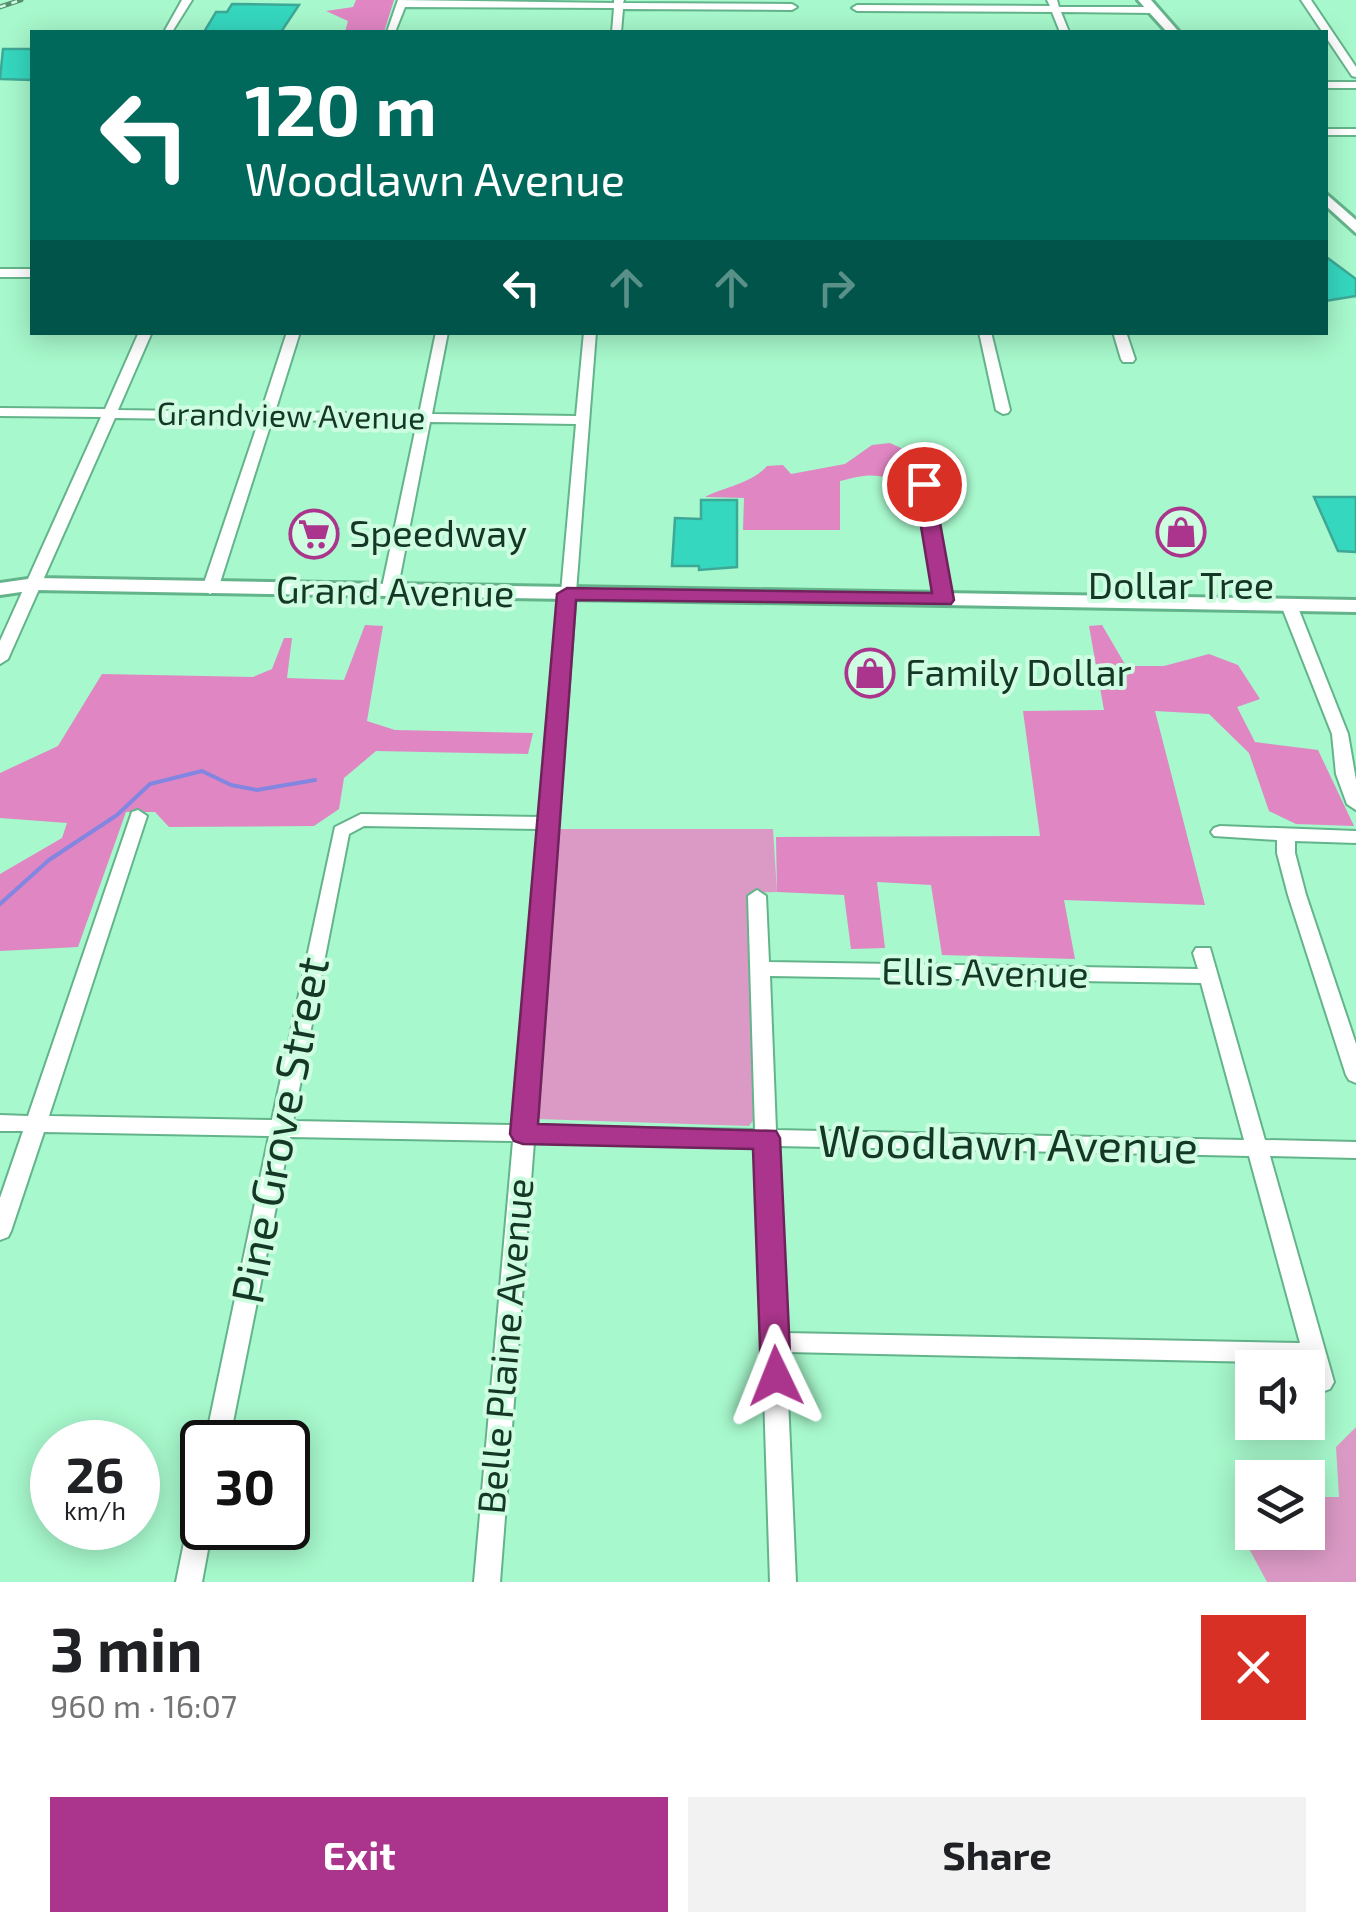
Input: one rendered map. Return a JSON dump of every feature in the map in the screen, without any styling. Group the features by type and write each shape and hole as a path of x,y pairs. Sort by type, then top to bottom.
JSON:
{"main road":[{"path":"1148,5 1171,30"},
{"path":"1328,200 1356,229"},
{"name":"Grand Avenue","path":"0,576 35,584 210,589 1356,606"},
{"name":"Grand Avenue","path":"0,590 35,584"}],"street":[{"path":"169,30 187,0"},
{"path":"1306,0 1322,30"},
{"path":"392,30 402,2 792,8"},
{"path":"616,30 618,3"},
{"path":"1053,5 1063,30"},
{"path":"857,8 1148,5"},
{"path":"1331,46 1352,46"},
{"path":"1331,46 1356,74"},
{"path":"1328,84 1356,85"},
{"path":"1328,132 1356,132"},
{"path":"0,273 30,273"},
{"path":"0,659 145,335"},
{"path":"210,589 293,335"},
{"path":"389,592 441,335"},
{"name":"Belle Plaine Avenue","path":"487,1582 590,335"},
{"path":"985,335 1003,410"},
{"path":"1120,335 1128,359"},
{"name":"Grandview Avenue","path":"0,412 582,420"},
{"path":"922,475 944,600"},
{"path":"1289,605 1340,734 1345,774 1356,804"},
{"path":"0,1231 138,816"},
{"name":"Pine Grove Street","path":"220,1420 340,831 352,822 548,823"},
{"path":"1220,832 1356,837"},
{"path":"1286,834 1286,853 1297,895 1356,1075"},
{"path":"758,896 783,1582"},
{"path":"1203,954 1313,1350"},
{"name":"Ellis Avenue","path":"760,970 1209,976"},
{"name":"Woodlawn Avenue","path":"0,1123 1356,1150"},
{"path":"775,1342 1235,1351"},
{"path":"189,1582 195,1550"}],"shaded area":[{"path":"356,0 394,0 385,30 346,30 348,21 326,11 353,7"},
{"path":"890,443 903,449 909,483 875,476 840,481 840,530 743,530 744,498 705,497 746,481 767,466 783,465 791,474 845,464 872,445"},
{"path":"365,625 383,626 367,721 395,730 533,733 528,754 376,751 344,778 339,809 314,826 169,827 155,812 126,812 78,947 0,951 0,874 62,838 67,823 0,818 0,773 58,746 102,674 253,677 272,669 284,638 292,638 287,678 344,680"},
{"path":"1102,625 1126,666 1164,666 1209,654 1238,665 1260,699 1237,707 1255,742 1318,750 1354,826 1296,824 1269,811 1249,753 1209,714 1155,711 1205,905 1064,900 1075,959 942,955 931,885 877,882 885,948 851,949 844,895 777,892 776,837 1040,836 1023,711 1104,710 1089,626"},
{"path":"558,829 773,829 777,892 748,893 754,1119 749,1126 537,1119"},
{"path":"1356,1427 1356,1582 1267,1582 1250,1550 1325,1550 1325,1497 1339,1497 1336,1447"}],"building":[{"path":"232,4 299,5 282,30 205,30 216,12 227,12"},
{"path":"3,49 30,49 30,80 0,79"},
{"path":"1328,258 1356,279 1356,296 1328,301"},
{"path":"1314,497 1356,497 1356,552 1338,551"},
{"path":"701,500 737,500 737,567 699,570 699,566 672,566 675,518 701,519"},
{"name":"Speedway","path":"294,529 338,529 334,540 308,552 290,539"}],"waterway":[{"path":"0,904 49,860 117,815 150,784 202,771 231,785 257,790 315,780"}],"railway":[{"path":"0,7 21,0"}],"place":[{"name":"Dollar Tree","path":"1181,532"},
{"name":"Speedway","path":"314,534"},
{"name":"Family Dollar","path":"870,673"}],"route":[{"path":"776,1376 767,1138 523,1134 567,594 944,600 924,484"}]}
